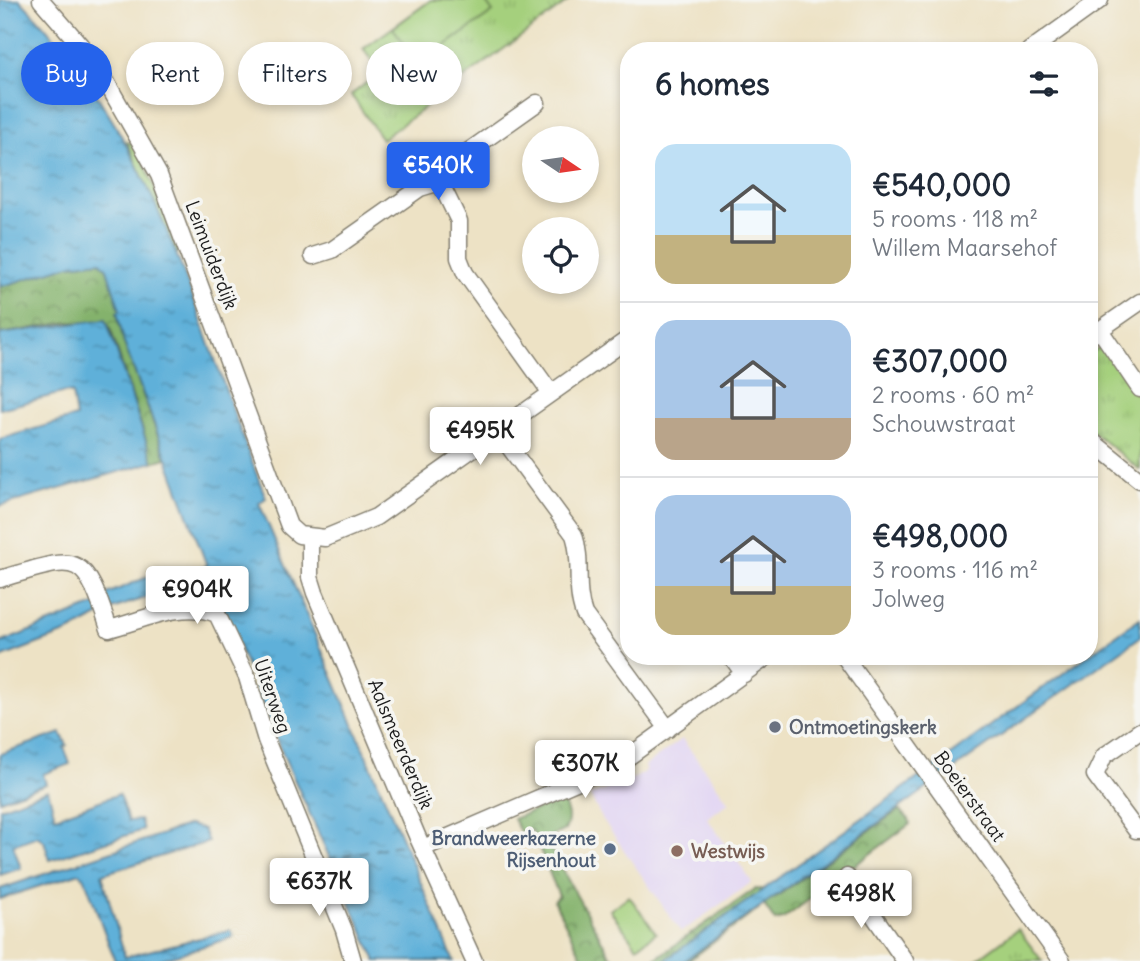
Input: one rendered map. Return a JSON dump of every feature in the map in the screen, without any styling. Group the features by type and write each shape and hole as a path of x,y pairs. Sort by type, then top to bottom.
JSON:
{"street":[{"name":"Leimuiderdijk","path":"41,0 94,62 159,176 289,526 299,535 310,538"},
{"path":"1042,42 1100,0"},
{"path":"313,256 332,250 420,188 440,182 452,163 537,103"},
{"path":"440,182 459,221 459,258 465,273 551,393"},
{"path":"1098,331 1140,302"},
{"path":"1098,339 1140,389"},
{"path":"310,538 341,533 376,516 620,345"},
{"path":"503,429 502,437 574,536 579,549 578,593 583,614 620,664"},
{"path":"1098,446 1140,480"},
{"name":"Aalsmeerderdijk","path":"310,538 310,577 315,593 474,961"},
{"name":"Uiterweg","path":"0,579 61,561 72,562 86,573 98,596 109,629 183,608 200,607 217,614 247,677 266,740 344,930 353,961"},
{"path":"621,665 668,729"},
{"path":"738,665 744,674"},
{"path":"423,848 602,772 668,729 756,665"},
{"name":"Boeierstraat","path":"850,665 1062,961"},
{"path":"1140,730 1104,756 1095,775 1136,830 1140,830"},
{"path":"847,877 905,961"}],"shaded area":[{"name":"Westwijs","path":"682,739 729,802 707,818 752,882 681,932 603,820 590,796 637,777 645,771 645,766"}],"green space":[{"path":"431,0 570,0 462,80 462,42 373,42"},
{"path":"431,0 484,0 493,12 450,42 403,42 393,28"},
{"path":"366,83 366,105 428,105 382,139 352,94"},
{"path":"127,142 136,144 180,248 177,254"},
{"path":"100,261 107,269 120,310 117,313 124,343 166,458 153,462 110,327 69,322 0,334 0,287 70,265"},
{"path":"1104,345 1140,397 1140,470 1098,436 1098,349"},
{"path":"562,799 567,810 567,826 565,830 545,839 610,955 617,961 584,961 554,901 559,896 532,830 521,833 513,819"},
{"path":"899,810 909,819 910,824 783,919 775,921 764,905 688,961 652,961 755,889 764,889 773,899"},
{"path":"629,896 656,933 637,947 610,910"},
{"path":"1018,929 1042,961 975,961"}],"water":[{"path":"0,0 20,0 57,42 21,42 21,105 102,105 140,172 193,299 266,498 259,503 454,961 376,961 277,741 210,576 109,610 71,631 0,658 0,643 95,605 104,595 150,576 157,584 207,566 124,343 117,312 120,310 107,269 100,261 70,265 0,287"},
{"path":"106,319 153,462 0,506 0,439 76,417 72,393 66,392 0,409 0,334"},
{"path":"1140,618 1140,637 684,961 664,961 1075,665 1098,665 1098,648"},
{"path":"61,733 67,745 64,747 70,764 43,774 46,784 0,800 0,754"},
{"path":"48,790 55,817 119,794 128,821 140,820 143,830 50,860 44,841 37,836 13,845 21,868 0,875 0,808"},
{"path":"189,825 203,829 208,842 102,874 125,957 231,930 233,937 156,961 115,961 85,879 80,873 0,899 0,889"}],"ferry route":[{"path":"328,859 404,844"}],"place":[{"name":"Ontmoetingskerk","path":"775,727"},
{"name":"Brandweerkazerne Rijsenhout","path":"610,849"},
{"name":"Westwijs","path":"677,851"}]}
